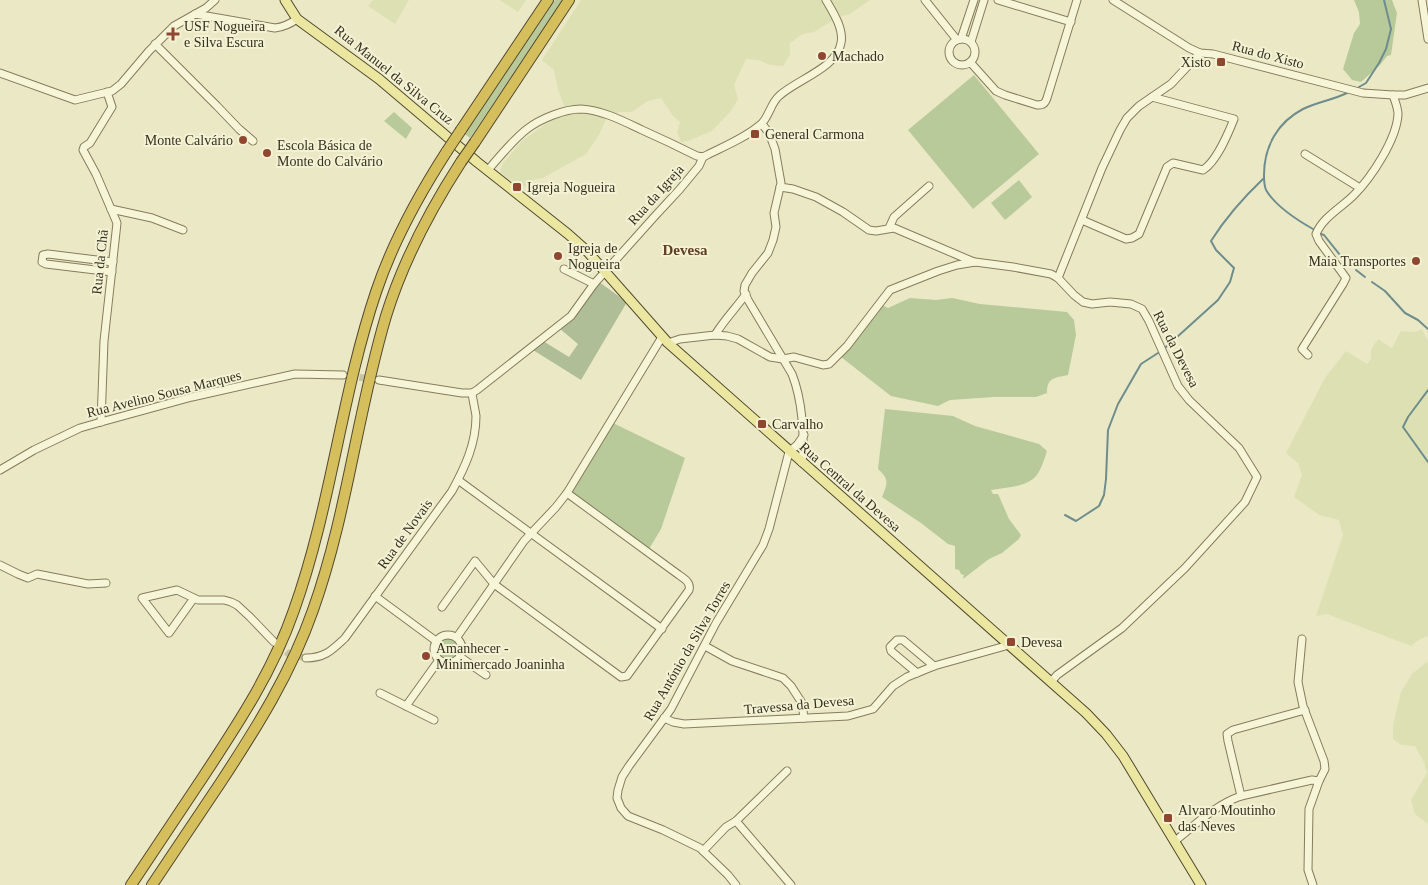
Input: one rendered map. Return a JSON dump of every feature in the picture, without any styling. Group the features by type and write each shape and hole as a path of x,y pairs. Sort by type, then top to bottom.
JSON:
{"highway":[{"path":"131,885 244,714 282,641 301,591 313,547 358,352 377,289 405,222 447,151 548,0"},
{"path":"152,885 260,722 285,677 300,644 313,610 328,559 388,311 407,260 440,195 569,0"}],"main road":[{"name":"Rua Manuel da Silva Cruz","path":"285,0 298,19 379,78 488,170"},
{"name":"Rua Central da Devesa","path":"488,170 586,250 665,340 789,452 1086,713 1123,756 1201,885"}],"street":[{"path":"0,73 75,100 112,91 121,84 155,44 174,26 206,8 214,0"},
{"path":"488,170 497,158 527,129 546,118 580,109 599,112 618,119 697,156 703,157 748,134 762,124 777,98 790,87 828,63 837,54 842,42 841,34 834,13 826,0"},
{"path":"925,0 959,39 971,42 975,50 973,58 967,64 955,63 949,54 950,46 959,39 974,0"},
{"path":"971,42 984,0"},
{"path":"998,0 1071,22"},
{"path":"970,62 996,91 1004,96 1037,105 1046,103 1077,0"},
{"name":"Rua do Xisto","path":"1113,0 1200,53 1213,54 1363,93 1393,96 1405,95 1428,88"},
{"path":"1424,1 1428,39"},
{"path":"195,14 275,28 288,26 298,19"},
{"path":"155,44 253,141"},
{"path":"780,187 793,189 816,197 843,212 869,230 876,231 890,228 975,262 1051,274 1058,278 1102,168 1127,118 1139,106 1171,84 1200,53"},
{"name":"Rua da Chã","path":"101,422 104,341 117,222 96,174 83,150 90,143 112,107 106,92"},
{"path":"1308,356 1302,349 1346,278 1316,234 1320,225 1368,180 1393,138 1398,114 1393,96"},
{"path":"1082,220 1126,239 1139,234 1167,167 1173,163 1204,170 1208,167 1226,138 1234,119 1152,97"},
{"path":"762,124 769,133 775,149 781,183 774,213 776,227 773,240 768,253 748,279 744,290 796,384 804,435 802,463"},
{"path":"1305,154 1360,188"},
{"name":"Rua da Igreja","path":"606,271 680,190 699,166 703,157"},
{"path":"890,228 894,217 929,186"},
{"path":"111,210 152,218 183,230"},
{"path":"112,272 42,262 43,255 48,254 113,262"},
{"path":"457,637 530,533 567,493 665,340 680,340 715,334 738,339 770,358 783,359 794,357 823,365 829,364 847,346 890,290 938,270 975,262"},
{"path":"564,269 594,284"},
{"path":"379,380 472,393 571,316 606,271"},
{"name":"Rua da Devesa","path":"1051,682 1057,675 1122,628 1184,568 1245,502 1257,477 1239,448 1189,400 1178,386 1149,320 1142,309 1131,304 1110,302 1092,304 1083,302 1058,278"},
{"path":"715,334 725,318 733,312 746,294"},
{"name":"Rua Avelino Sousa Marques","path":"0,470 42,446 80,428 101,422 192,397 295,374 343,375"},
{"name":"Rua de Novais","path":"306,658 317,658 325,655 345,638 452,490 471,453 476,416 472,393"},
{"path":"789,452 798,445 804,435"},
{"name":"Rua António da Silva Torres","path":"736,885 704,851 664,830 628,816 621,808 617,798 622,777 680,693 719,618 763,545 789,452"},
{"path":"458,480 662,629"},
{"path":"442,607 475,561 494,584 621,677 627,676 662,629 690,586 688,582 567,493"},
{"path":"0,565 28,578 36,574 88,584 106,583"},
{"path":"194,598 169,633 142,598 177,590 194,598 231,602 250,617 274,642"},
{"path":"375,596 436,641"},
{"path":"445,635 457,637 462,645 460,657 450,663 439,660 434,649 436,641 445,635"},
{"path":"1302,639 1298,682 1304,710 1324,761 1325,769 1309,809 1308,870 1313,885"},
{"path":"917,673 891,651 890,648 896,640 903,640 934,666"},
{"name":"Travessa da Devesa","path":"664,718 672,722 684,724 848,716 873,709 893,686 907,677 934,666 1009,645"},
{"path":"705,646 732,661 783,678 791,686 802,703 804,718"},
{"path":"460,657 486,675"},
{"path":"406,706 439,660"},
{"path":"380,693 434,720"},
{"path":"1241,796 1227,734 1233,730 1304,710"},
{"path":"704,851 726,827 736,820 787,771"},
{"path":"1174,841 1223,803 1241,796 1312,780 1319,781"},
{"path":"736,820 791,885"}],"green space":[{"path":"373,0 409,0 395,24 368,6"},
{"path":"499,0 526,0 518,12"},
{"path":"555,0 563,0 470,138 465,134"},
{"path":"581,0 870,0 850,14 830,22 814,32 803,34 790,43 790,55 783,66 746,59 734,85 738,99 731,111 712,131 681,142 677,132 680,122 673,116 661,98 648,101 632,112 619,112 606,119 599,135 586,154 543,178 535,179 524,187 500,172 503,163 522,141 561,113 564,106 554,70 542,60"},
{"path":"1354,0 1392,0 1397,13 1391,55 1387,56 1361,82 1352,80 1343,69 1354,33 1360,24 1359,12"},
{"path":"974,75 1039,154 973,209 908,130"},
{"path":"394,112 412,128 406,139 384,121"},
{"path":"1019,180 1032,197 1005,220 991,203"},
{"path":"599,282 627,302 581,380 533,350 543,341 569,357 578,344 559,328"},
{"path":"910,298 936,300 952,298 980,304 1067,312 1074,320 1076,335 1068,375 1050,381 1047,393 1036,397 950,400 938,406 891,396 841,357 882,305 888,308"},
{"path":"1422,329 1428,341 1428,636 1411,646 1327,614 1316,616 1343,535 1339,520 1319,515 1294,497 1302,475 1298,463 1286,453 1325,378 1346,351 1367,364 1371,359 1371,350 1378,339 1392,348 1401,331 1415,332"},
{"path":"885,409 953,416 975,426 1039,444 1047,451 1040,470 1033,479 1018,486 991,490 993,494 998,494 1009,519 1021,535 1019,539 1002,553 989,559 963,579 964,575 955,569 955,546 948,544 882,497 886,479 878,469"},
{"path":"613,423 685,458 661,529 649,549 573,493 573,489"},
{"path":"448,638 456,641 459,649 456,657 448,660 440,657 437,649 440,641"},
{"path":"1428,661 1428,824 1415,814 1411,800 1427,773 1424,762 1415,746 1401,745 1393,739 1393,725 1401,692 1412,674"}],"waterway":[{"path":"1359,87 1366,83 1386,49 1391,29 1384,0"},
{"path":"1313,229 1293,217 1266,190 1264,175 1267,154 1274,136 1294,114 1347,93"},
{"path":"1166,347 1218,300 1230,282 1234,268 1216,250 1211,241 1249,192 1264,178"},
{"path":"1321,234 1324,235 1344,260"},
{"path":"1356,270 1365,277"},
{"path":"1372,282 1385,291 1405,313 1418,320 1428,329"},
{"path":"1065,515 1076,521 1099,506 1104,495 1106,479 1108,430 1118,404 1141,364 1158,353"},
{"path":"1428,390 1403,427 1428,462"}],"tunnel":[{"path":"349,376 379,380"},
{"path":"278,645 289,654 306,658"}],"place":[{"name":"USF Nogueira e Silva Escura","path":"173,34"},
{"name":"Machado","path":"822,56"},
{"name":"Xisto","path":"1221,62"},
{"name":"General Carmona","path":"755,134"},
{"name":"Monte Calvário","path":"243,140"},
{"name":"Escola Básica de Monte do Calvário","path":"267,153"},
{"name":"Igreja Nogueira","path":"517,187"},
{"name":"Igreja de Nogueira","path":"558,256"},
{"name":"Maia Transportes","path":"1416,261"},
{"name":"Carvalho","path":"762,424"},
{"name":"Devesa","path":"1011,642"},
{"name":"Amanhecer - Minimercado Joaninha","path":"426,656"},
{"name":"Alvaro Moutinho das Neves","path":"1168,818"}],"district":[{"name":"Devesa","path":"685,250"}]}
